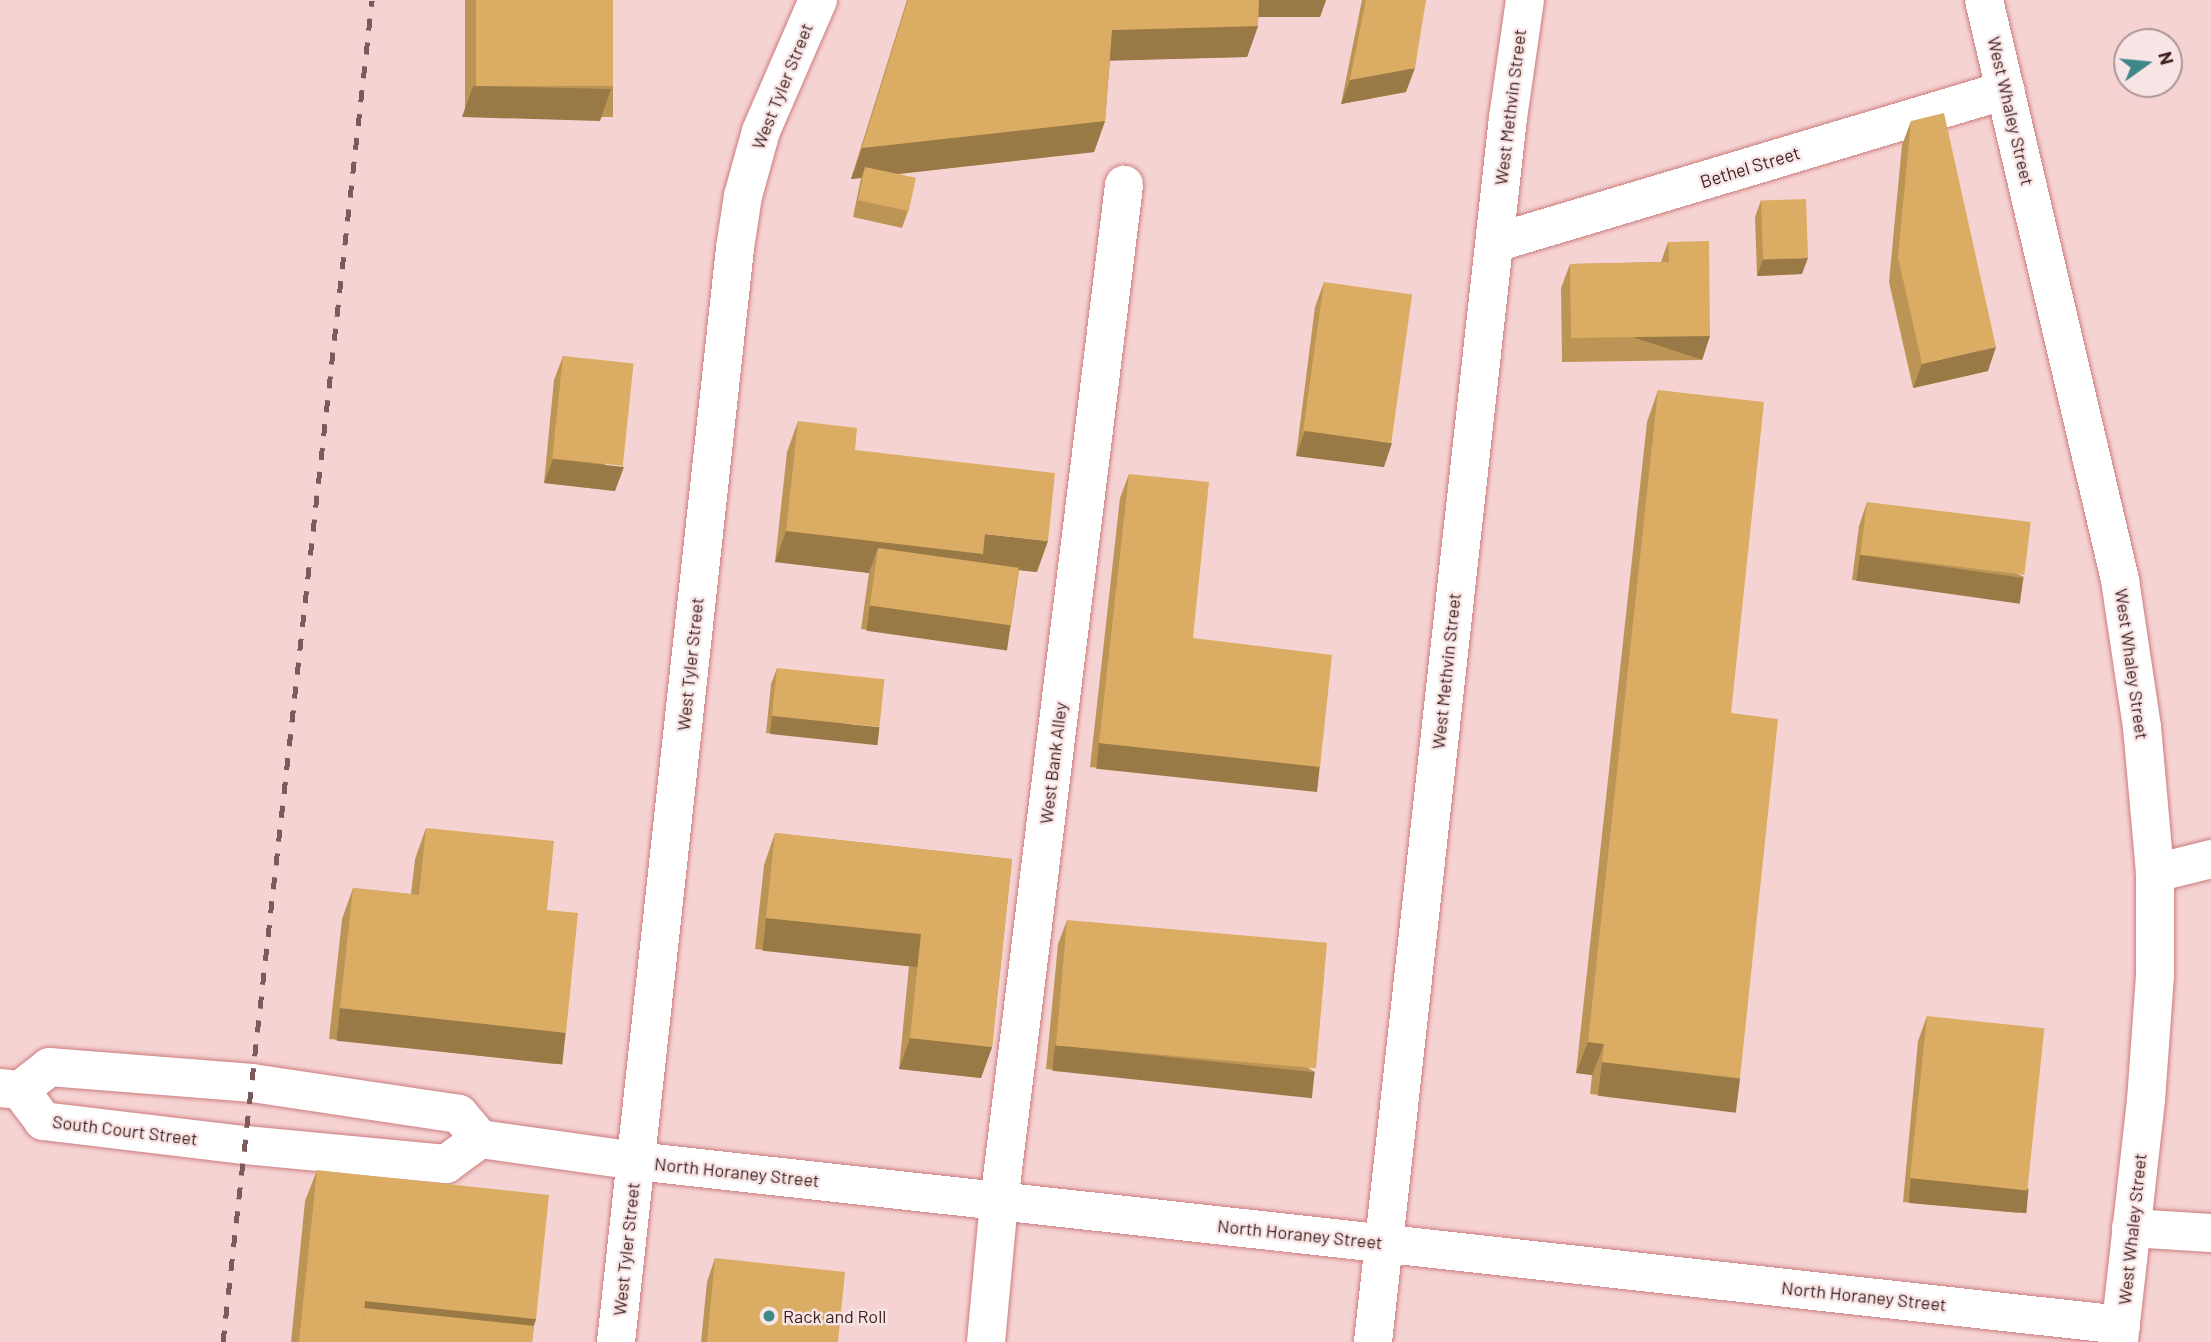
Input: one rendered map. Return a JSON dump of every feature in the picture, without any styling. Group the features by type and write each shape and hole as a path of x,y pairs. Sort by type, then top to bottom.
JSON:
{"street":[{"name":"West Tyler Street","path":"616,1342 739,222 761,131 818,0"},
{"name":"West Methvin Street","path":"1373,1342 1494,243 1525,0"},
{"name":"West Whaley Street","path":"1984,0 2128,618 2141,715 2155,873 2154,1010 2120,1333"},
{"name":"Bethel Street","path":"1494,243 2006,90"},
{"name":"West Bank Alley","path":"986,1342 999,1202 1124,185"},
{"path":"2155,873 2211,859"},
{"name":"South Court Street","path":"49,1067 252,1083 459,1114 480,1139 446,1164 245,1144 43,1121 10,1089 49,1067"},
{"name":"North Horaney Street","path":"480,1139 636,1161 1383,1243 2120,1333"},
{"path":"2131,1228 2211,1233"}],"building":[{"path":"476,0 613,0 613,86 476,86"},
{"path":"908,0 1259,0 1258,26 1112,30 1105,121 862,148"},
{"path":"1366,0 1426,0 1415,68 1350,80"},
{"path":"1944,113 1996,347 1922,364 1898,257 1911,121"},
{"path":"865,167 916,178 909,211 858,200"},
{"path":"1806,199 1808,258 1763,260 1761,201"},
{"path":"1709,241 1710,336 1571,338 1570,264 1669,262 1668,242"},
{"path":"1324,282 1412,294 1391,443 1303,431"},
{"path":"563,356 634,363 623,466 552,458"},
{"path":"1658,390 1764,402 1731,713 1778,719 1740,1078 1602,1062 1604,1044 1588,1042"},
{"path":"798,421 857,428 855,450 1055,473 1048,541 985,534 983,554 786,531"},
{"path":"1129,474 1209,482 1193,638 1332,655 1320,767 1099,743"},
{"path":"1867,502 2031,522 2024,575 1861,555"},
{"path":"878,548 1019,568 1011,625 870,605"},
{"path":"777,668 884,679 879,727 772,716"},
{"path":"426,828 554,841 547,910 578,913 566,1033 340,1008 353,888 419,895"},
{"path":"775,833 1012,859 992,1047 910,1038 921,934 766,918"},
{"path":"1067,920 1327,943 1316,1068 1056,1046"},
{"path":"1927,1016 2044,1028 2027,1190 1910,1178"},
{"path":"317,1170 549,1195 536,1319 365,1301 361,1342 299,1342"},
{"name":"Rack and Roll","path":"715,1258 845,1272 838,1342 707,1342"},
{"path":"364,1308 534,1326 532,1342 361,1342"}],"railway":[{"path":"223,1342 372,0"}],"place":[{"name":"Rack and Roll","path":"769,1316"}]}
